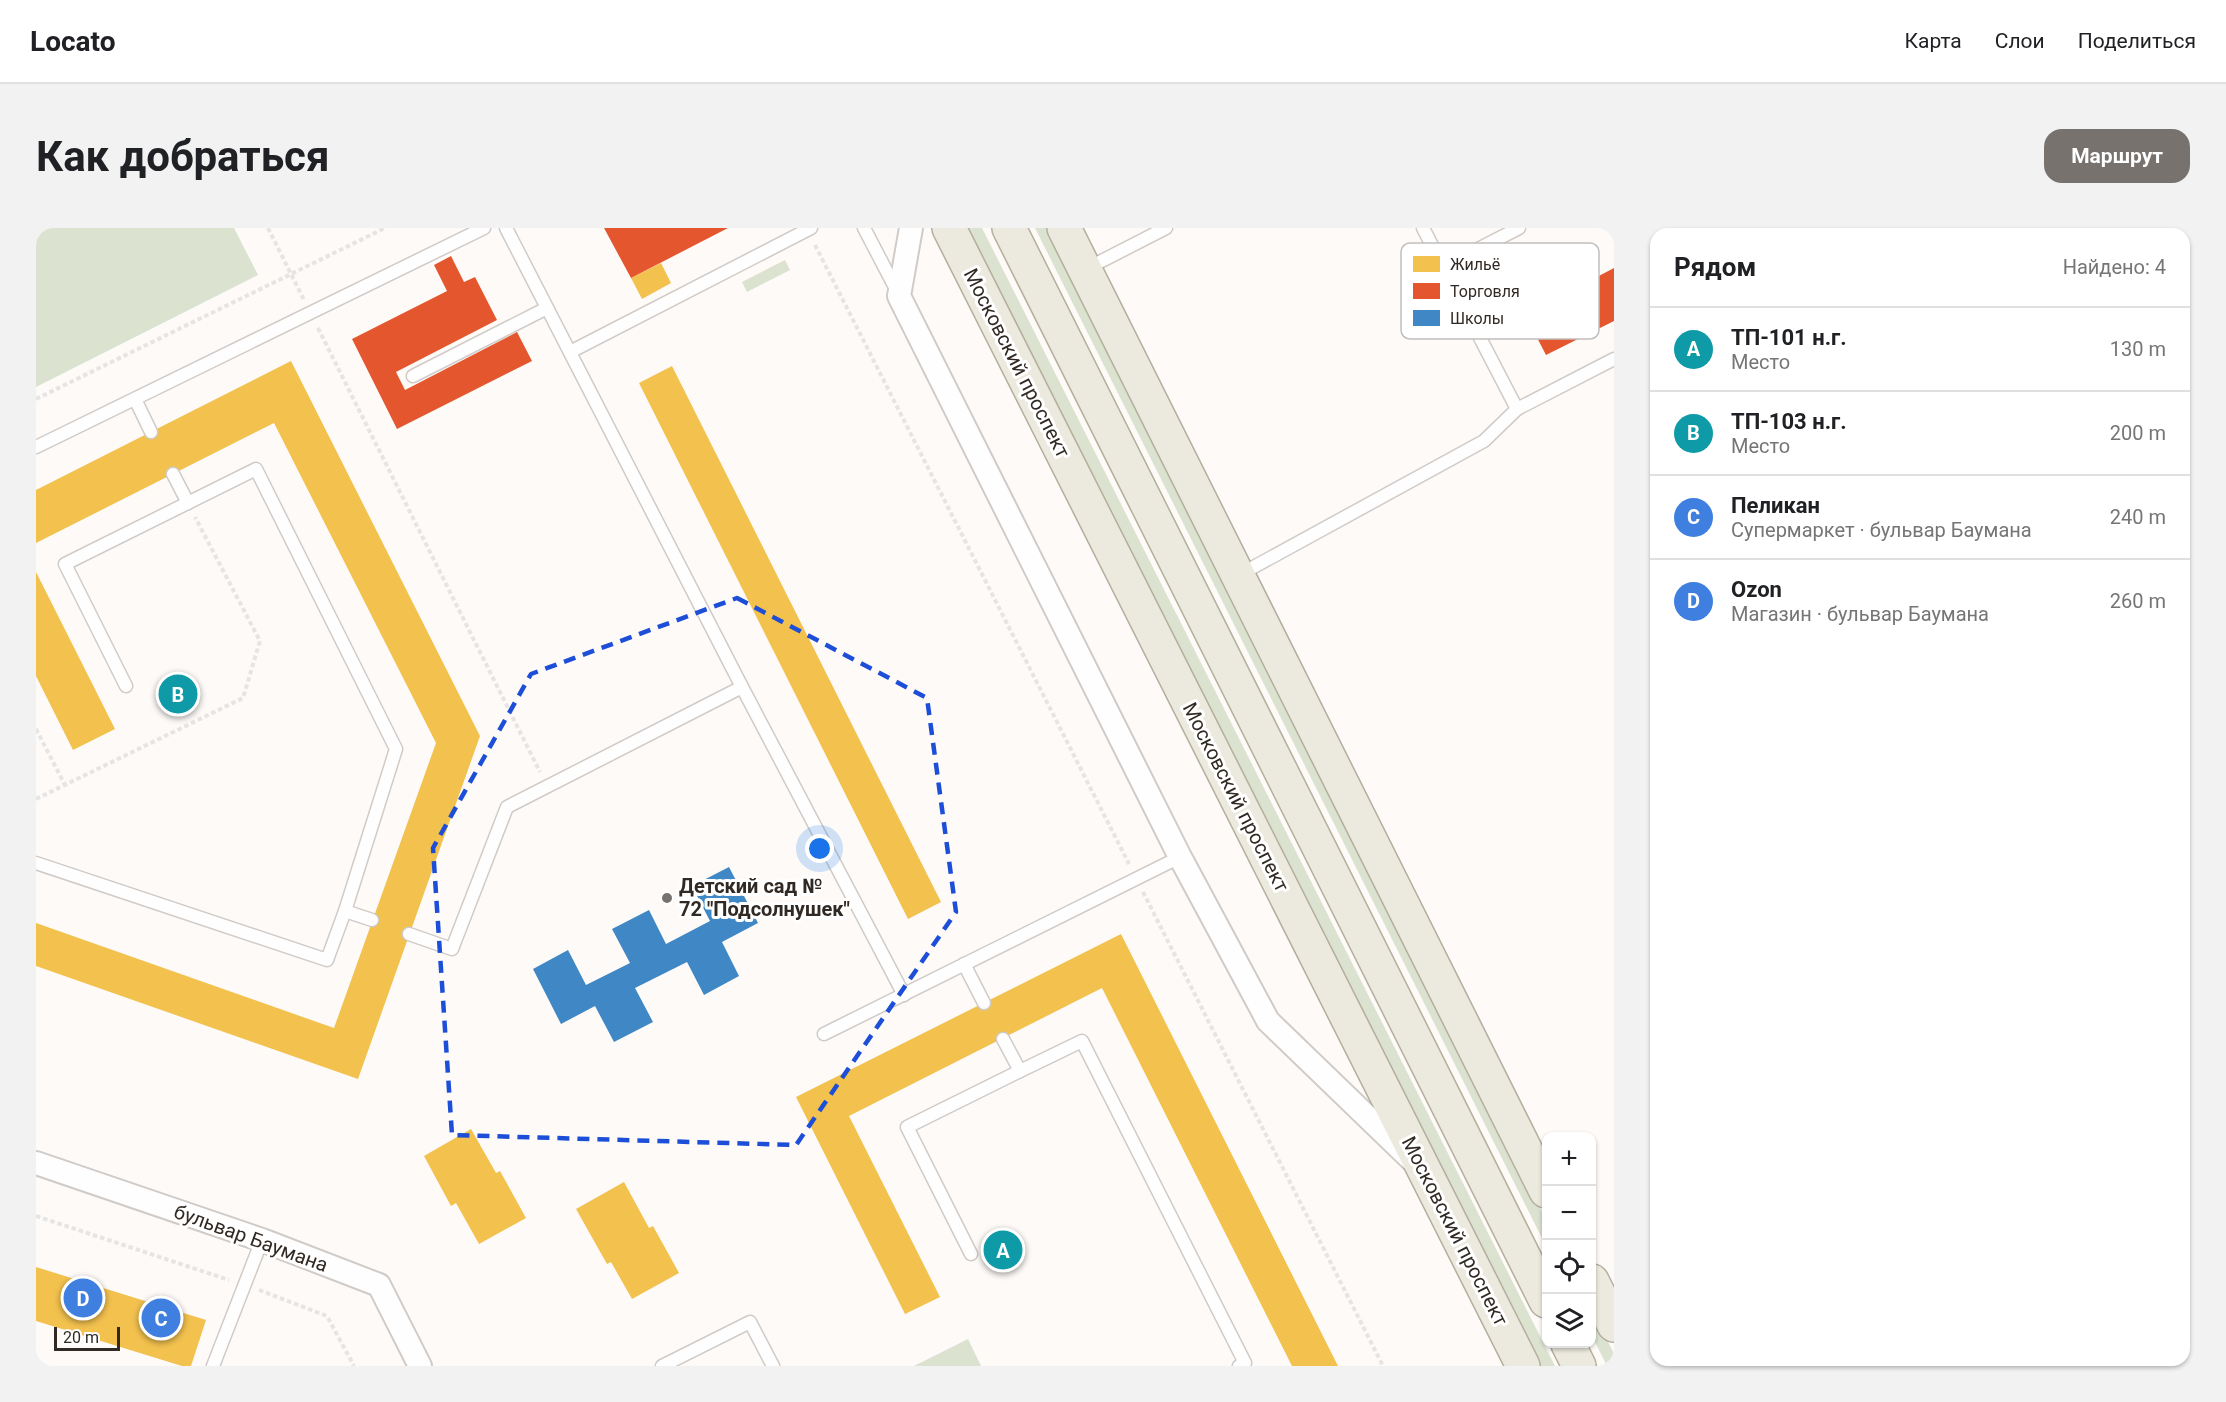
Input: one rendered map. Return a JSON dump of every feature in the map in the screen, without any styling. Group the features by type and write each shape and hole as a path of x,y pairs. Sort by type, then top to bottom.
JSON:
{"main road":[{"name":"Московский проспект","path":"949,228 1524,1366"},
{"path":"1009,228 1543,1294"},
{"path":"1064,228 1543,1186"},
{"path":"1596,1289 1614,1325"},
{"path":"1570,1348 1579,1366"}],"street":[{"path":"911,228 899,296 1180,857 1268,1021 1424,1171"},
{"name":"бульвар Баумана","path":"36,1163 262,1240 379,1285 420,1366"}],"lane":[{"path":"36,447 484,228"},
{"path":"506,228 742,687 904,994"},
{"path":"864,228 899,296"},
{"path":"1085,270 1166,228"},
{"path":"1423,228 1431,243"},
{"path":"1490,243 1519,228"},
{"path":"570,352 809,229"},
{"path":"413,376 547,308"},
{"path":"1481,339 1517,409"},
{"path":"1238,576 1484,441 1517,409 1614,359"},
{"path":"135,399 151,432"},
{"path":"36,863 327,960 345,911 396,749 256,469 65,564 126,686"},
{"path":"173,474 188,503"},
{"path":"409,934 452,949 507,807 742,687"},
{"path":"824,1034 1180,857"},
{"path":"345,911 372,920"},
{"path":"964,964 984,1003"},
{"path":"1003,1039 1020,1071"},
{"path":"971,1254 907,1127 1082,1041 1245,1363 1239,1366"},
{"path":"213,1366 262,1240"},
{"path":"662,1366 750,1322 773,1366"}],"path":[{"path":"268,228 547,786"},
{"path":"36,399 386,228"},
{"path":"809,229 1383,1366"},
{"path":"36,799 243,698 260,640 188,503"},
{"path":"36,729 65,785"},
{"path":"36,1216 327,1316 354,1366"}],"highlighted area":[{"path":"737,598 927,698 956,912 796,1145 452,1135 433,848 531,674"}],"green space":[{"path":"36,228 234,228 258,275 36,387"},
{"path":"968,228 982,228 1542,1340 1542,1348 1546,1348 1555,1366 1540,1366"},
{"path":"1035,228 1048,228 1542,1212 1542,1238"},
{"path":"785,260 790,270 747,292 742,282"},
{"path":"1596,1317 1614,1354 1614,1366 1607,1366 1596,1344"},
{"path":"968,1339 981,1366 914,1366"}],"building: Жильё":[{"path":"661,263 671,283 642,299 631,278"},
{"path":"291,361 480,736 358,1079 36,966 36,923 334,1028 436,743 274,423 36,543 36,490"},
{"path":"672,366 941,902 908,919 639,383"},
{"path":"36,572 115,729 73,750 36,676"},
{"path":"188,676 198,696 168,711 158,691"},
{"path":"1121,934 1338,1366 1292,1366 1102,988 849,1116 940,1297 905,1314 796,1097"},
{"path":"471,1129 496,1173 500,1171 526,1218 479,1244 456,1203 451,1206 424,1156"},
{"path":"624,1182 649,1228 653,1226 679,1273 632,1299 611,1262 607,1264 576,1209"},
{"path":"1013,1232 1023,1252 994,1267 984,1247"},
{"path":"36,1267 206,1320 191,1366 182,1366 36,1321"}],"building: Торговля":[{"path":"604,228 728,228 631,278"},
{"path":"451,256 464,282 475,277 497,320 396,372 405,390 517,332 532,361 397,429 352,339 447,291 434,265"},
{"path":"1614,268 1614,321 1599,328 1599,276"},
{"path":"1538,339 1578,339 1546,355"}],"building: Школы":[{"path":"729,867 758,923 722,942 739,976 704,995 687,962 635,988 653,1022 614,1042 595,1006 561,1024 533,969 568,950 586,985 630,963 612,929 649,910 666,944 710,921 692,886"}],"place":[{"name":"ТП-103 н.г.","path":"178,694"},
{"name":"Детский сад № 72 \"Подсолнушек\"","path":"667,898"},
{"name":"ТП-101 н.г.","path":"1003,1250"},
{"name":"Ozon","path":"83,1298"},
{"name":"Пеликан","path":"161,1318"}]}
